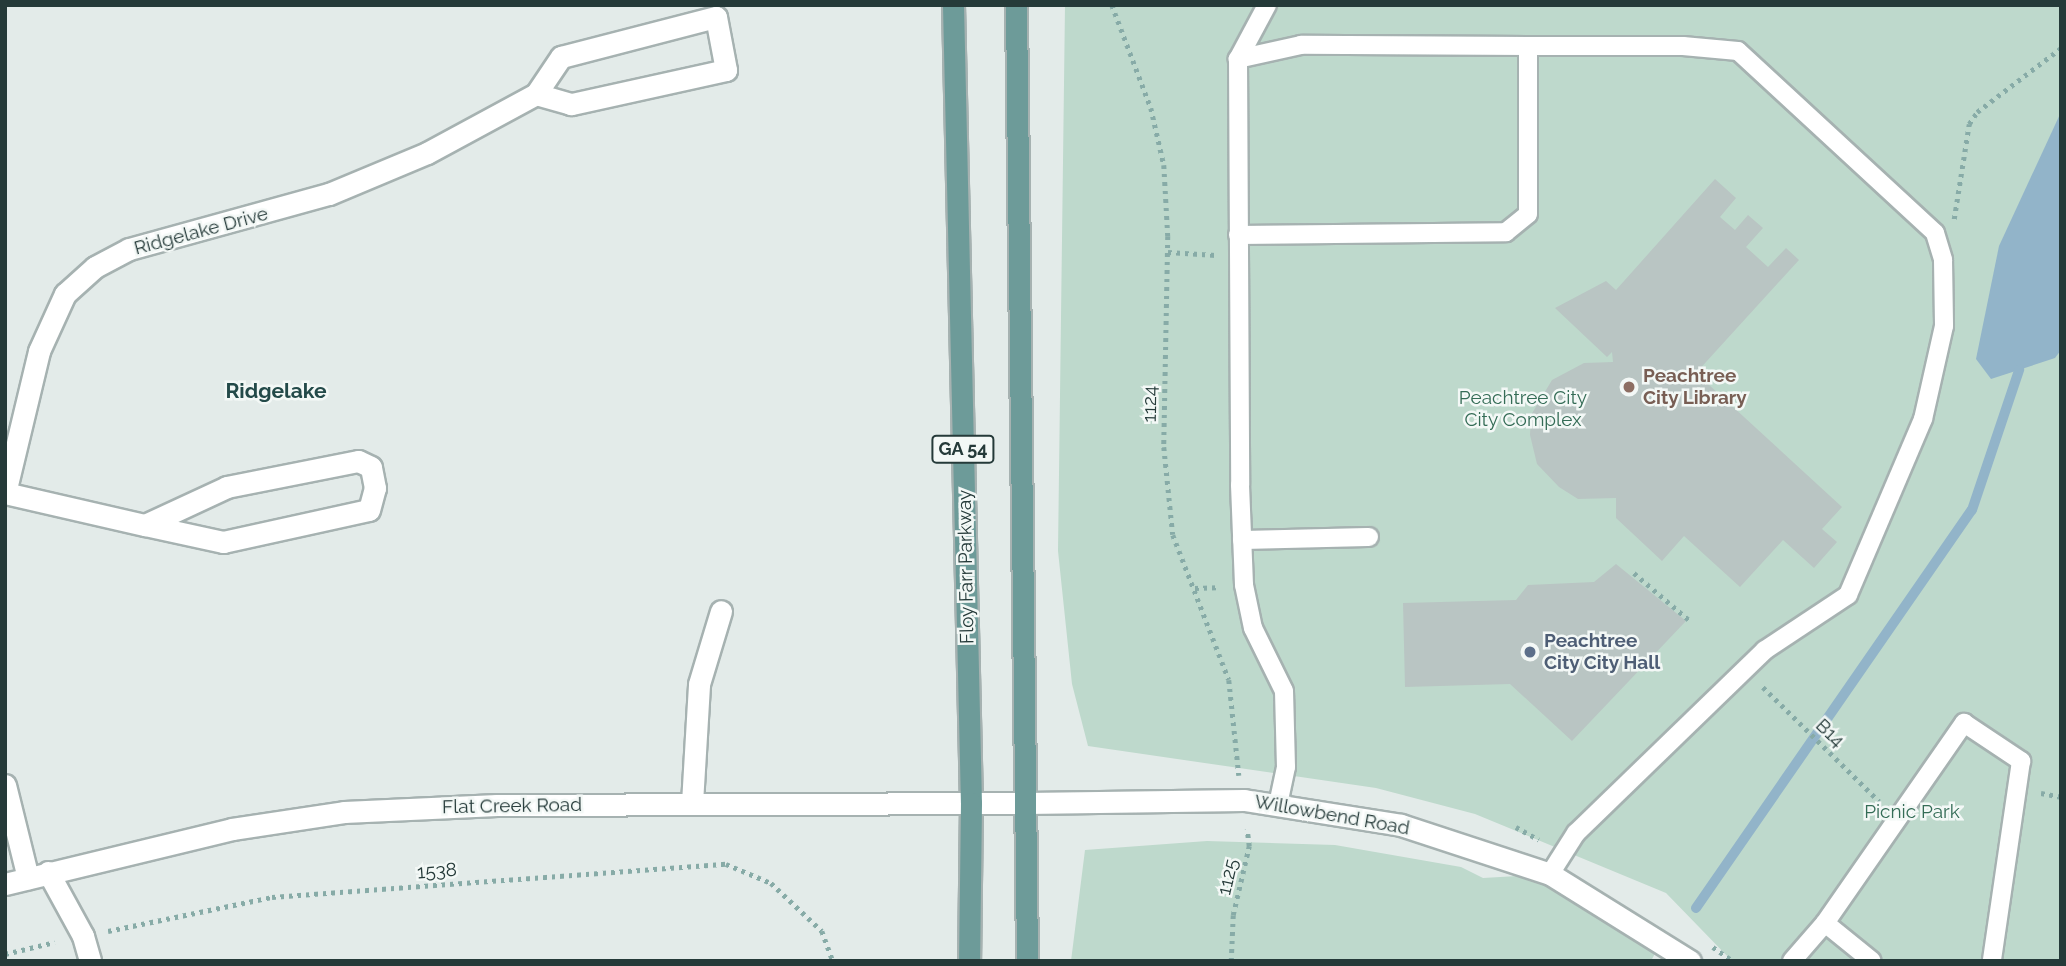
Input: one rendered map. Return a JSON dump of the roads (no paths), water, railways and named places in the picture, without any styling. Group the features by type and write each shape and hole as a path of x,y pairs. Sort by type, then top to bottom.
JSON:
{"main road":[{"name":"Floy Farr Parkway","path":"953,5 971,803 969,961"},
{"name":"GA 54","path":"1016,5 1027,961"}],"street":[{"name":"Ridgelake Drive","path":"5,493 39,351 65,293 95,267 129,248 329,194 427,153 536,94 561,57 716,17 726,70 571,104 536,94"},
{"path":"5,493 145,525 223,542 369,510 375,488 371,467 358,461 227,487 145,525"},
{"path":"692,803 699,684 721,611"},
{"path":"5,785 38,875 83,936 90,961"},
{"name":"Willowbend Road","path":"1026,803 1244,800 1401,825 1550,874 1690,961"},
{"name":"Flat Creek Road","path":"5,884 232,829 344,812 692,803 1026,803"}],"lane":[{"path":"1267,5 1238,59 1237,256 1242,540 1253,628 1284,691 1286,767 1278,806"},
{"path":"1238,59 1301,45 1684,46 1738,51 1935,233 1943,260 1944,326 1923,419 1848,595 1765,650 1576,833 1550,874"},
{"path":"1238,235 1506,232 1528,214 1528,46"},
{"path":"1242,540 1369,537"},
{"path":"1792,961 1825,923 1964,723 2021,761 1992,961"},
{"path":"1825,923 1872,961"}],"water":[{"path":"2061,112 2061,350 2055,358 1991,379 1976,359 1999,246"}],"waterway":[{"path":"1696,908 1972,510 2019,370"}],"place":[{"name":"Peachtree City Library","path":"1629,387"},
{"name":"Peachtree City City Hall","path":"1530,652"}],"district":[{"name":"Ridgelake","path":"276,391"}],"park label":[{"name":"Peachtree City City Complex","path":"1523,409"},
{"name":"Picnic Park","path":"1912,812"}]}
